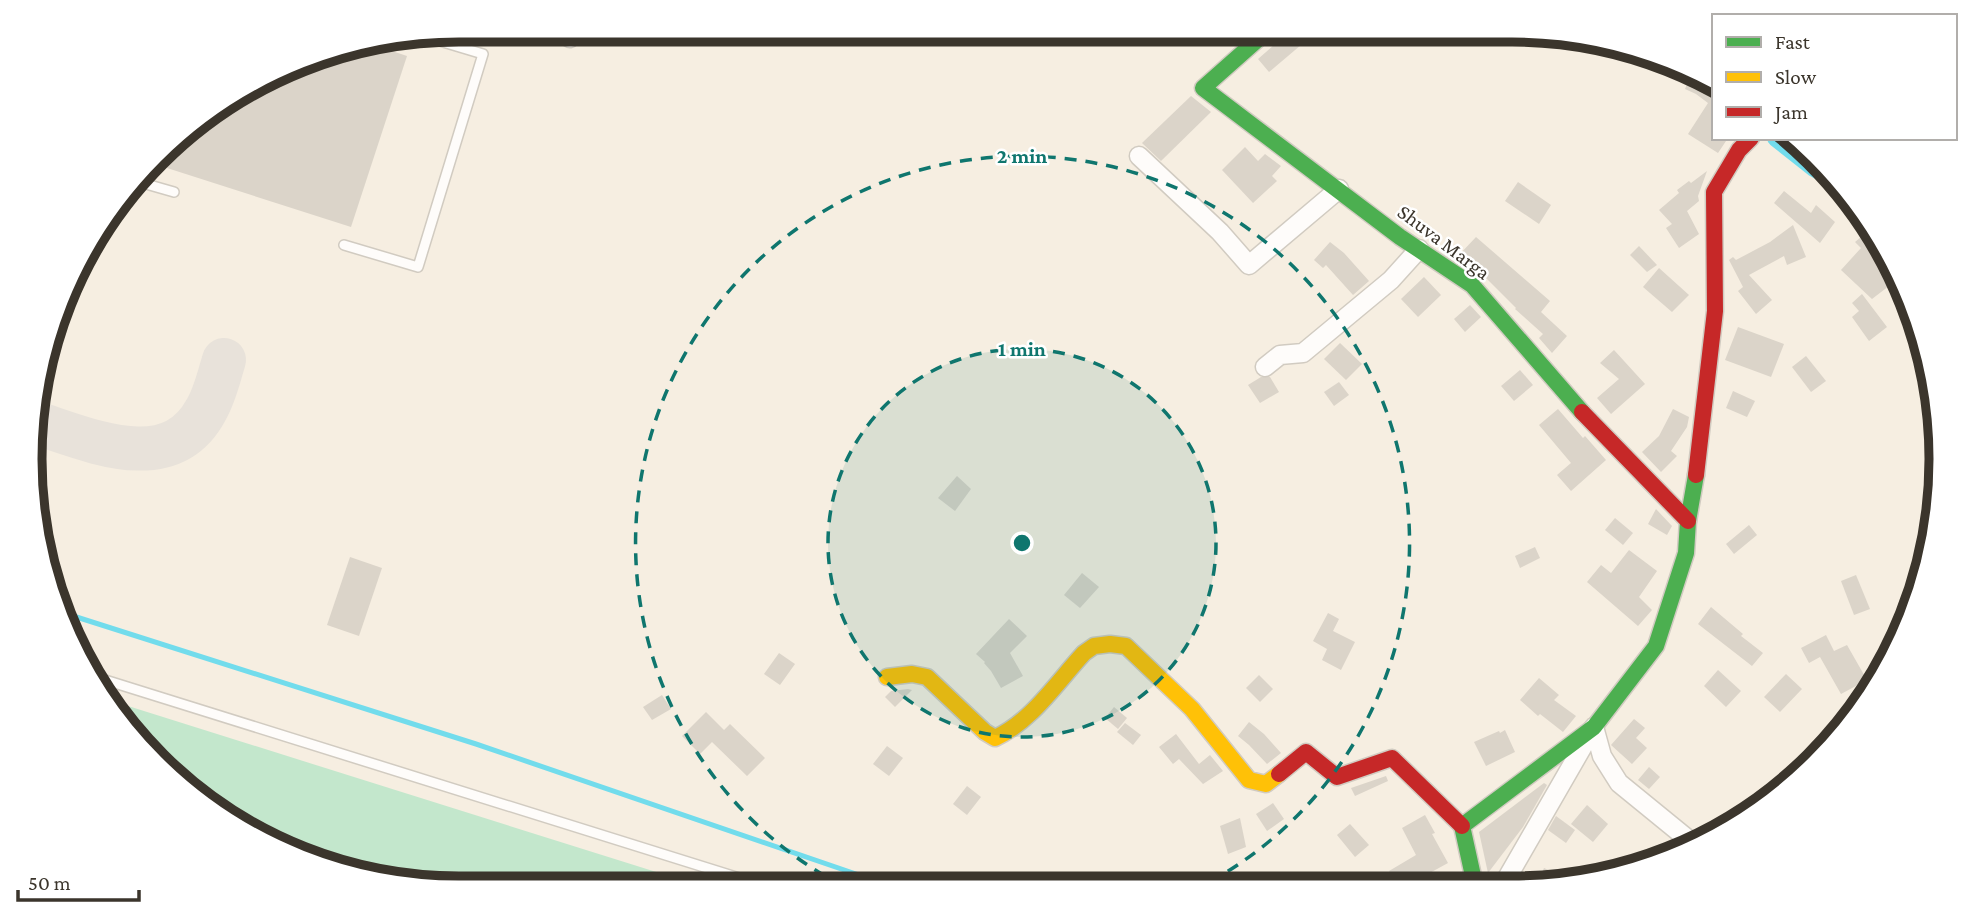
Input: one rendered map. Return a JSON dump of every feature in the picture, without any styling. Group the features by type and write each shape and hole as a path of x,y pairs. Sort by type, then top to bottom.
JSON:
{"street":[{"name":"Shuva Marga","path":"1252,42 1203,88 1282,149 1472,285 1569,398 1688,521"},
{"path":"1508,876 1594,727 1656,646 1686,553 1688,521 1700,449 1715,311 1714,192 1739,150 1749,140"},
{"path":"1139,156 1212,224 1249,265 1339,189"},
{"path":"1265,367 1280,355 1303,353 1391,280 1419,249"},
{"path":"887,677 906,674 927,677 985,732 995,738 1017,725 1084,653 1094,646 1126,646 1192,709 1249,780 1266,784 1306,752 1337,776 1392,758 1462,826 1473,876"},
{"path":"1462,826 1594,727"},
{"path":"1594,727 1602,756 1619,783 1686,838"}],"lane":[{"path":"344,245 418,267 483,54 445,43"},
{"path":"145,184 174,192"},
{"path":"106,680 733,876"}],"green space":[{"path":"121,704 669,876 432,875 378,868 325,854 250,820 205,790 164,754"}],"building":[{"path":"1299,42 1301,45 1269,72 1258,59 1275,44"},
{"path":"386,49 407,56 351,227 167,168 170,158 205,128 227,112 275,85 325,64 378,50"},
{"path":"1688,81 1712,93 1712,140 1727,140 1718,153 1688,134 1708,103 1685,89"},
{"path":"1191,96 1211,112 1161,161 1142,143"},
{"path":"1245,147 1258,161 1265,154 1281,166 1272,176 1277,181 1253,203 1222,170"},
{"path":"1707,171 1698,196 1699,201 1687,211 1699,234 1679,248 1666,228 1672,224 1659,210 1679,193 1677,190"},
{"path":"1518,182 1551,205 1539,224 1505,201"},
{"path":"1784,191 1811,213 1816,205 1835,222 1820,243 1774,203"},
{"path":"1793,225 1806,257 1787,265 1784,256 1749,275 1772,300 1756,314 1738,291 1743,287 1729,260 1733,257 1736,260 1770,242"},
{"path":"1864,235 1890,285 1872,299 1841,270 1861,248 1855,242"},
{"path":"1476,237 1550,301 1541,312 1567,336 1552,353 1539,338 1543,334 1483,275 1458,256"},
{"path":"1330,242 1344,253 1369,281 1353,295 1326,265 1323,268 1314,260"},
{"path":"1639,246 1657,265 1647,272 1630,255"},
{"path":"1659,268 1689,295 1672,312 1643,287"},
{"path":"1424,277 1441,295 1418,317 1401,299"},
{"path":"1862,294 1887,327 1869,341 1852,317 1859,311 1852,303"},
{"path":"1470,305 1481,317 1465,332 1454,319"},
{"path":"1738,327 1784,344 1771,377 1725,360"},
{"path":"1340,343 1362,364 1346,380 1324,359"},
{"path":"1614,350 1645,384 1611,414 1597,398 1619,379 1600,363"},
{"path":"1806,356 1826,381 1811,392 1792,367"},
{"path":"1520,370 1533,385 1514,401 1501,386"},
{"path":"1261,377 1270,377 1279,392 1260,403 1248,385"},
{"path":"1339,382 1349,395 1334,406 1324,392"},
{"path":"1733,391 1755,401 1747,417 1726,408"},
{"path":"1558,409 1606,460 1571,491 1557,475 1571,463 1539,425"},
{"path":"1673,409 1689,417 1687,427 1671,451 1677,456 1661,472 1642,452 1659,436"},
{"path":"957,476 971,489 955,511 938,498"},
{"path":"1656,509 1672,526 1667,535 1648,524"},
{"path":"1615,518 1633,533 1623,545 1605,530"},
{"path":"1749,525 1757,535 1734,554 1726,544"},
{"path":"1535,547 1540,558 1520,568 1515,556"},
{"path":"1629,550 1657,571 1639,597 1652,610 1638,626 1587,582 1601,565 1611,573"},
{"path":"350,557 382,568 359,636 327,625"},
{"path":"1082,573 1099,587 1080,608 1064,595"},
{"path":"1856,575 1870,609 1854,615 1841,581"},
{"path":"1711,607 1763,653 1752,666 1698,624"},
{"path":"1328,613 1339,619 1333,631 1355,642 1341,670 1322,660 1327,649 1313,641"},
{"path":"1009,619 1027,636 1010,653 1023,676 1001,688 985,662 976,654"},
{"path":"1826,635 1834,651 1847,645 1866,679 1841,694 1820,657 1809,663 1801,648"},
{"path":"779,653 795,664 780,685 764,674"},
{"path":"1718,670 1741,691 1726,707 1704,686"},
{"path":"1786,674 1802,689 1780,712 1764,697"},
{"path":"1259,675 1273,689 1260,702 1246,688"},
{"path":"1539,678 1559,695 1554,700 1576,716 1563,732 1520,700"},
{"path":"912,690 895,707 885,697 891,691"},
{"path":"662,695 671,709 652,720 643,707"},
{"path":"1114,707 1127,718 1118,729 1105,718"},
{"path":"706,712 724,730 730,724 765,758 747,776 712,742 700,754 682,736"},
{"path":"1634,719 1645,728 1636,738 1647,748 1632,764 1611,745"},
{"path":"1249,722 1281,753 1267,764 1238,736"},
{"path":"1125,723 1141,735 1133,745 1117,732"},
{"path":"1505,730 1515,752 1486,766 1474,742"},
{"path":"1176,734 1199,764 1210,755 1223,771 1203,784 1179,759 1173,764 1159,747"},
{"path":"887,746 903,758 889,776 873,764"},
{"path":"1649,767 1660,777 1649,789 1638,780"},
{"path":"1386,776 1388,781 1355,796 1351,788"},
{"path":"1544,783 1547,785 1523,827 1488,873 1479,832"},
{"path":"967,786 981,797 967,815 953,804"},
{"path":"1273,803 1284,819 1267,831 1256,814"},
{"path":"1587,805 1608,824 1593,842 1571,824"},
{"path":"1425,815 1448,863 1426,875 1424,872 1418,876 1392,876 1389,871 1416,855 1402,828"},
{"path":"1556,816 1575,830 1566,843 1548,830"},
{"path":"1240,818 1246,847 1228,854 1220,826"},
{"path":"1350,824 1369,845 1355,857 1337,835"},
{"path":"1544,868 1555,873 1555,873 1541,875"}],"waterway":[{"path":"1779,140 1797,155"},
{"path":"73,616 476,744 862,876"}],"taxiway":[{"path":"44,426 80,438 128,448 151,448 172,443 191,430 206,410 224,360"}],"traffic: fast":[{"path":"1255,42 1203,88 1400,237 1472,285 1582,412"},
{"path":"1473,876 1462,826 1594,727 1656,646 1686,553 1696,475"}],"traffic: slow":[{"path":"887,677 912,674 927,677 985,732 995,738 1021,722 1084,653 1094,646 1126,646 1192,709 1249,780 1266,784 1279,774"}],"traffic: jam":[{"path":"1696,475 1715,311 1714,192 1739,150 1749,140"},
{"path":"1582,412 1688,521"},
{"path":"1279,774 1306,752 1337,777 1392,758 1462,826"}]}
